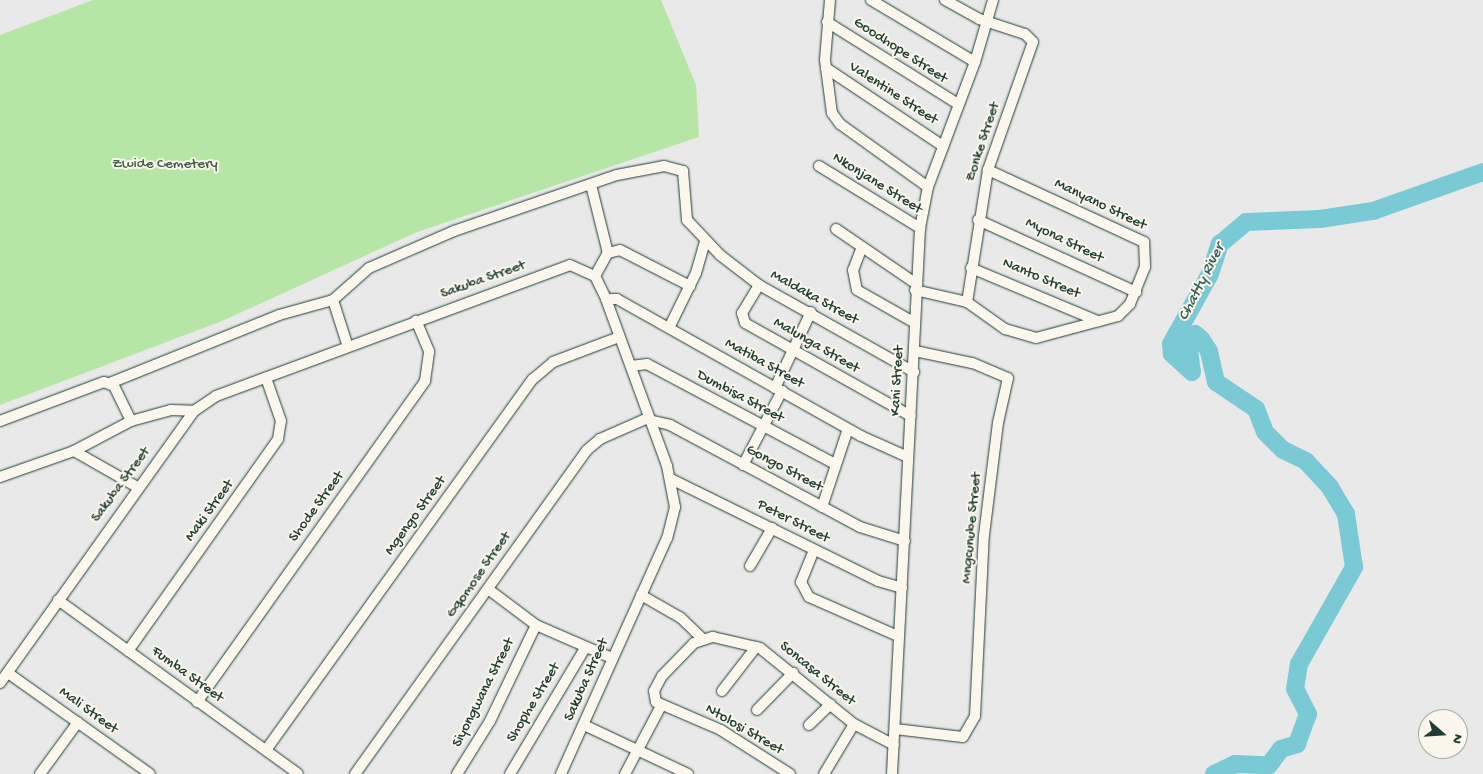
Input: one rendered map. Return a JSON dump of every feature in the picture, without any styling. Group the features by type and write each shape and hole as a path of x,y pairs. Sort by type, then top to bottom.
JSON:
{"street":[{"path":"830,0 827,22 826,68 835,118 928,187"},
{"path":"871,0 975,62"},
{"path":"945,0 989,22"},
{"name":"Kani Street","path":"892,774 898,636 915,351 915,286 920,228 928,187 989,22 993,0"},
{"name":"Goodhope Street","path":"827,22 958,104"},
{"name":"Zonke Street","path":"967,302 978,220 988,170 1033,42 1019,31 989,22"},
{"name":"Valentine Street","path":"826,68 943,146"},
{"name":"Maldaka Street","path":"591,185 631,171 674,166 683,171 688,220 705,242 759,285 811,312 914,372"},
{"name":"Nkonjane Street","path":"819,166 920,228"},
{"name":"Manyano Street","path":"915,286 967,302 1005,328 1036,338 1123,312 1136,292 1146,260 1144,242 988,170"},
{"path":"0,421 110,383 279,315 333,300 368,268 524,204 591,185 608,253 595,276"},
{"name":"Myona Street","path":"978,220 1136,292"},
{"path":"836,229 915,286"},
{"path":"669,328 690,286 705,242"},
{"path":"862,247 853,270 857,290 915,323"},
{"path":"608,253 626,252 690,286"},
{"name":"Sakuba Street","path":"0,683 137,487 194,411 216,396 570,265 595,276 606,299 671,479 672,523 561,774"},
{"name":"Nanto Street","path":"971,268 1098,321"},
{"name":"Malunga Street","path":"759,285 742,313 742,320 792,351 911,416"},
{"name":"Matiba Street","path":"606,299 617,299 848,429 908,457"},
{"path":"333,300 348,347"},
{"path":"743,465 764,428 792,351 811,312"},
{"name":"Shode Street","path":"196,702 425,381 428,351 416,321"},
{"name":"Mgengo Street","path":"266,750 533,379 553,362 619,337"},
{"name":"Mngcunube Street","path":"895,729 963,737 975,716 984,536 998,422 1008,378 964,361 915,351"},
{"name":"Dumbisa Street","path":"631,366 647,364 834,464"},
{"name":"Maki Street","path":"128,651 278,439 280,421 266,378"},
{"path":"110,383 131,421"},
{"path":"0,477 74,451 131,421 171,410 194,411"},
{"name":"Gongo Street","path":"649,419 670,426 860,527 905,541"},
{"name":"Gqomose Street","path":"355,774 586,450 600,439 649,419"},
{"path":"822,507 834,464 848,429"},
{"path":"74,451 137,487"},
{"name":"Peter Street","path":"671,479 814,550 902,588"},
{"path":"750,566 772,528"},
{"path":"814,550 801,582 809,597 898,636"},
{"path":"488,589 536,625 585,648 612,658"},
{"path":"625,774 658,704 654,691 662,676 703,638 681,618 641,595"},
{"name":"Fumba Street","path":"58,600 196,702 298,774"},
{"name":"Siyongwana Street","path":"457,774 490,721 536,625"},
{"name":"Soncasa Street","path":"703,638 756,647 793,672 854,724 894,745"},
{"path":"722,691 756,647"},
{"name":"Shophe Street","path":"510,774 585,648"},
{"path":"756,710 793,672"},
{"name":"Mali Street","path":"8,673 148,773"},
{"name":"Ntolosi Street","path":"658,704 721,730 790,774"},
{"path":"809,725 831,704"},
{"path":"40,774 78,722"},
{"path":"824,774 854,724"},
{"path":"584,725 688,774"}],"green space":[{"name":"Zwide Cemetery","path":"93,0 661,0 696,85 699,137 417,232 222,321 0,405 0,35"}],"waterway":[{"name":"Chatty River","path":"1214,774 1235,764 1269,765 1281,749 1297,744 1308,714 1295,689 1299,664 1354,567 1346,514 1330,487 1306,461 1283,450 1265,432 1256,409 1216,382 1209,351 1201,339 1195,334 1188,341 1192,372 1172,354 1171,344 1210,274 1220,244 1246,222 1320,219 1373,211 1483,172"}]}
